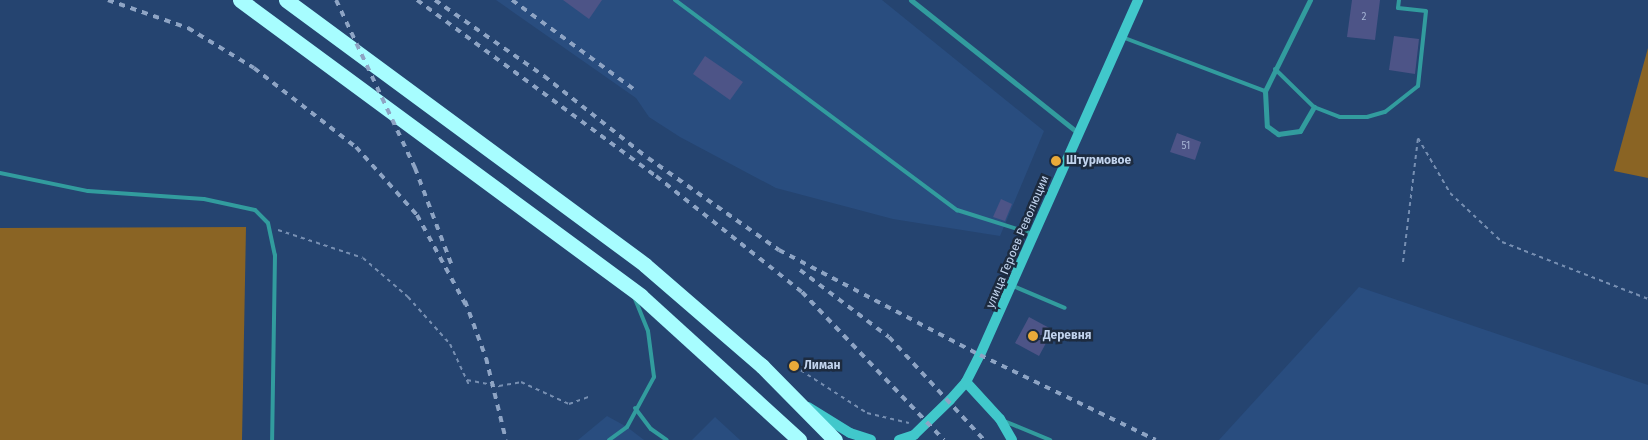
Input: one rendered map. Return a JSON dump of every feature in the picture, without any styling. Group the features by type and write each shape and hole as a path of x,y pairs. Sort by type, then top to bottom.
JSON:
{"highway":[{"path":"240,0 630,288 799,440"},
{"path":"286,0 645,265 796,399 835,440"}],"main road":[{"name":"улица Героев Революции","path":"900,440 913,438 966,382 1013,286 1078,133 1138,0"},
{"path":"966,382 1000,419 1012,440"},
{"path":"796,399 850,433 871,440"}],"street":[{"path":"911,0 1078,133"},
{"path":"1310,0 1265,91 1267,126 1278,134 1300,131 1314,107"}],"lane":[{"path":"675,0 957,210 1035,235"},
{"path":"1275,69 1314,107 1340,116 1367,117 1385,112 1418,86 1426,12 1398,8 1399,0"},
{"path":"1122,37 1265,91"},
{"path":"0,173 88,191 236,203 255,210 269,227 275,255 272,440"},
{"path":"1013,286 1065,308"},
{"path":"609,440 627,427 635,408 652,387 654,377 648,331 630,288"},
{"path":"635,408 651,429 666,440"},
{"path":"1000,419 1050,440"}],"path":[{"path":"1403,262 1418,138 1450,193 1502,242 1648,299"},
{"path":"269,227 363,258 408,297 450,344 469,385"},
{"path":"794,366 867,413 923,427"},
{"path":"467,380 499,386 521,382 568,404 591,396"}],"shaded area":[{"path":"496,0 882,0 1044,131 1000,236 893,219 776,188 680,137 649,117 636,98"},
{"path":"1648,48 1648,178 1614,171"},
{"path":"246,227 242,440 0,440 0,228"},
{"path":"1359,287 1648,385 1648,440 1219,440"},
{"path":"607,416 627,427 644,440 578,440"},
{"path":"715,417 740,440 692,440"}],"building":[{"path":"563,0 602,0 589,19"},
{"path":"1352,0 1380,0 1375,40 1347,37"},
{"path":"1394,36 1419,39 1415,74 1389,70"},
{"path":"705,56 743,82 730,100 693,74"},
{"path":"1177,133 1201,142 1195,160 1170,152"},
{"path":"1001,199 1012,204 1005,221 993,217"},
{"path":"1029,317 1053,330 1039,356 1015,343"}],"railway":[{"path":"108,0 188,28 254,68 356,147 417,215 467,307"},
{"path":"336,0 415,168 452,266"},
{"path":"417,0 656,176 802,292 944,440"},
{"path":"435,0 544,76 648,158 779,250 980,355 1156,440"},
{"path":"512,0 635,90"},
{"path":"800,270 889,337 984,440"},
{"path":"465,301 486,358 506,440"}],"place":[{"name":"Штурмовое","path":"1056,161"},
{"name":"Деревня","path":"1033,336"},
{"name":"Лиман","path":"794,366"}]}
